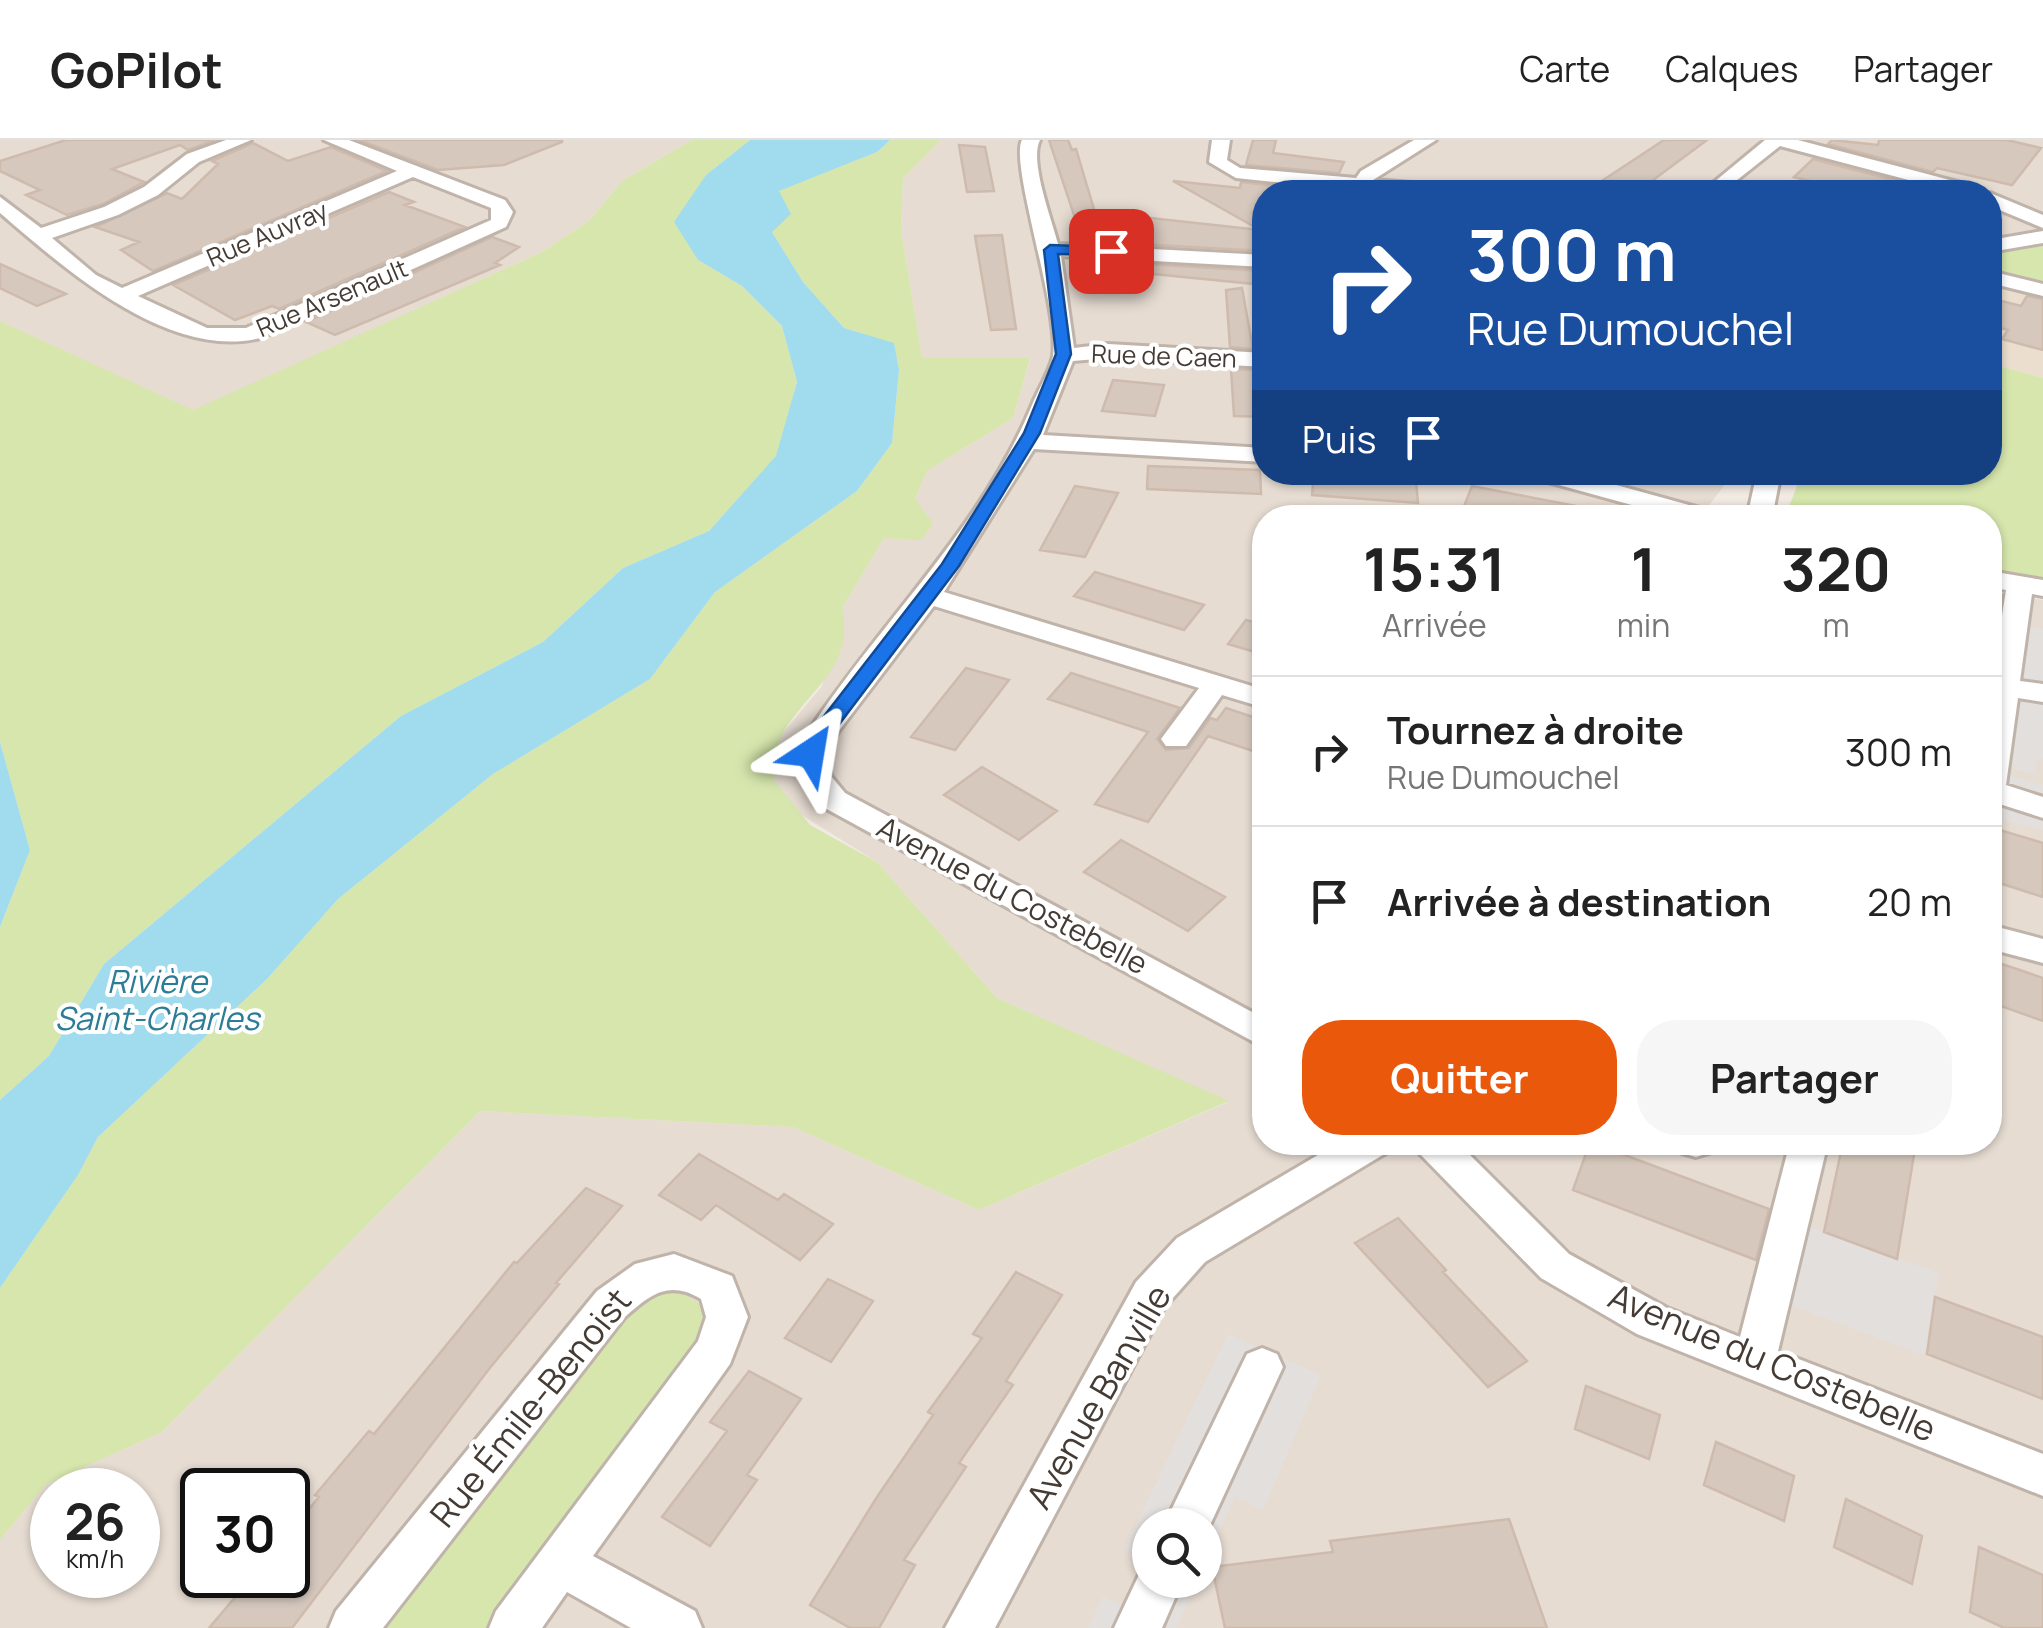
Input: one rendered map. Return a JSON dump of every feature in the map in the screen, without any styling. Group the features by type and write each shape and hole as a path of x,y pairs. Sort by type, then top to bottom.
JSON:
{"street":[{"path":"35,236 112,210 151,191 193,158 242,140"},
{"name":"Rue Arsenault","path":"0,203 89,279 202,334 231,338 263,328 499,223 503,212 498,204 333,140"},
{"path":"1031,140 1027,147 1032,183 1050,250 1064,354"},
{"path":"1221,140 1216,154 1218,162 1236,173 1309,180"},
{"path":"1364,180 1428,140"},
{"path":"1726,180 1777,140 1928,180"},
{"name":"Rue Auvray","path":"121,296 412,170"},
{"path":"2002,204 2043,222"},
{"path":"2002,244 2043,237"},
{"path":"1050,250 1252,259"},
{"path":"2002,281 2043,290"},
{"name":"Rue de Caen","path":"1064,354 1108,351 1252,359"},
{"name":"Avenue du Costebelle","path":"1064,354 1027,441 950,566 825,729 811,753 816,778 834,800 1252,1028"},
{"path":"1027,441 1252,454"},
{"path":"1588,485 1662,505"},
{"path":"2002,581 2032,586 2002,697"},
{"path":"928,595 1252,695"},
{"path":"1176,739 1216,684"},
{"path":"2002,703 2043,693"},
{"path":"2002,795 2043,808"},
{"path":"2002,940 2043,951"},
{"name":"Avenue Banville","path":"969,1628 1150,1295 1191,1250 1351,1155"},
{"name":"Avenue du Costebelle","path":"1445,1155 1555,1266 1652,1320 2043,1475"},
{"path":"1754,1359 1807,1155"},
{"name":"Rue Émile-Benoist","path":"353,1628 610,1304 639,1278 668,1270 696,1273 718,1288 727,1318 716,1351 513,1628"},
{"path":"1194,1508 1262,1366"},
{"path":"561,1564 678,1628"},
{"path":"1138,1628 1152,1598"}],"shaded area":[{"path":"0,140 692,140 622,181 590,220 542,252 193,411 0,321"},
{"path":"941,140 2043,140 2043,236 2002,240 2002,180 1252,180 1252,485 1725,485 1709,505 1252,505 1252,1155 2002,1155 2002,593 2043,600 2043,1628 0,1628 0,1540 30,1503 30,1598 160,1598 160,1468 83,1468 162,1432 480,1111 793,1127 979,1210 1228,1102 997,998 877,862 800,814 778,794 770,774 781,735 822,686 842,608 884,538 922,539 915,499 927,471 1013,418 1030,359 922,358 901,230 903,178"},
{"path":"2002,275 2043,285 2043,378 2002,366"},
{"path":"2027,626 2043,629 2043,759 2035,761 2036,775 2012,769"},
{"path":"2002,773 2043,785 2043,830 2002,820"},
{"path":"1808,1226 1939,1273 1924,1355 1792,1306"},
{"path":"1228,1334 1321,1375 1263,1510 1235,1497 1222,1526 1222,1508 1144,1508"},
{"path":"1132,1532 1132,1553 1124,1549"},
{"path":"1103,1596 1127,1608 1135,1598 1190,1598 1176,1628 1088,1628"}],"green space":[{"path":"692,140 750,140 706,175 687,238 698,260 742,286 782,326 797,382 777,456 709,531 623,568 543,642 401,716 104,964 49,1056 0,1100 0,927 30,850 0,742 0,321 193,410 542,252 590,220 622,181"},
{"path":"890,140 941,140 903,178 901,230 922,358 1030,358 1013,418 927,471 915,499 933,523 922,540 884,538 842,608 842,647 836,662 781,738 774,780 810,825 877,862 997,998 1229,1101 979,1210 793,1127 480,1111 162,1432 83,1468 30,1468 30,1503 0,1540 0,1288 78,1175 98,1137 267,979 338,899 493,774 650,679 715,592 857,491 892,443 899,370 894,344 844,328 803,282 772,232 778,191 877,152"},
{"path":"2043,246 2043,285 2002,275 2002,252"},
{"path":"2002,366 2043,378 2043,579 2002,572 2002,505 1790,505 1797,485 2002,485"},
{"path":"662,1291 679,1291 700,1304 705,1328 697,1345 488,1628 381,1628 633,1307"}],"water":[{"name":"Rivière Saint-Charles","path":"750,140 890,140 877,152 779,191 791,214 772,232 803,282 844,328 894,343 899,370 892,443 857,491 715,592 650,679 493,774 338,899 267,979 98,1137 78,1175 0,1288 0,1100 49,1056 104,964 401,716 543,642 623,568 709,531 776,456 797,382 782,326 742,286 698,260 674,222 706,175"},
{"name":"Rivière Saint-Charles","path":"0,742 30,850 0,927"}],"building":[{"path":"66,140 215,140 188,150 180,145 112,169 144,182 103,204 67,215 26,195 40,190 0,171 0,161"},
{"path":"359,140 562,142 504,165 438,170"},
{"path":"1049,140 1068,140 1072,150 1076,149 1104,243 1083,242"},
{"path":"1253,140 1276,140 1273,153 1344,162 1339,173 1246,165"},
{"path":"1664,140 1707,140 1653,180 1603,180"},
{"path":"1832,140 1878,145 1879,140 2007,140 2041,148 2012,185 1937,168 1933,172 1828,144"},
{"path":"253,143 288,161 331,147 387,171 153,271 121,250 139,242 95,227 167,193 182,199 218,164 212,161"},
{"path":"959,145 985,147 994,191 967,192"},
{"path":"1813,159 1893,180 1806,180 1794,177"},
{"path":"1173,181 1240,188 1241,182 1252,183 1252,225"},
{"path":"389,192 414,202 405,205 465,227 279,309 272,306 235,320 173,285"},
{"path":"1151,218 1252,229 1252,250 1137,244"},
{"path":"1002,235 1016,329 991,330 975,236"},
{"path":"492,237 519,247 495,263 500,265 335,335 306,322"},
{"path":"1126,263 1252,270 1252,284 1122,271"},
{"path":"0,264 66,294 37,306 0,288"},
{"path":"1242,288 1252,349 1230,347 1226,290"},
{"path":"2027,296 2043,299 2043,350 2002,339 2008,330 2002,328 2002,301 2021,306"},
{"path":"1231,369 1252,370 1252,417 1234,416"},
{"path":"1113,380 1164,385 1155,416 1102,411"},
{"path":"1148,466 1252,470 1252,485 1261,485 1261,494 1147,489"},
{"path":"1313,485 1416,485 1418,503 1312,495"},
{"path":"1075,486 1118,493 1085,557 1040,550"},
{"path":"1472,486 1571,505 1465,505"},
{"path":"1095,572 1204,605 1184,630 1074,596"},
{"path":"1246,620 1252,622 1252,651 1228,644"},
{"path":"966,668 1009,680 955,750 911,737"},
{"path":"1071,673 1180,708 1157,739 1166,750 1189,748 1210,718 1217,720 1226,708 1252,717 1252,751 1208,736 1148,822 1095,804 1148,732 1048,699"},
{"path":"982,767 1057,811 1019,840 944,795"},
{"path":"2002,831 2043,843 2043,897 2002,884"},
{"path":"1121,840 1225,897 1188,931 1084,872"},
{"path":"2002,964 2043,978 2043,1021 2002,1006"},
{"path":"699,1154 778,1200 784,1194 833,1224 800,1260 716,1205 701,1220 659,1195"},
{"path":"1585,1155 1625,1155 1769,1209 1756,1260 1573,1190"},
{"path":"1840,1155 1914,1155 1897,1259 1824,1232"},
{"path":"586,1188 622,1206 556,1283 559,1284 489,1369 292,1628 209,1628 234,1598 310,1598 310,1508 319,1497 315,1495 369,1431 374,1434 517,1263"},
{"path":"1398,1218 1527,1361 1488,1387 1355,1243"},
{"path":"1016,1272 1062,1295 1006,1381 1013,1385 959,1463 966,1467 904,1560 915,1565 879,1628 850,1628 810,1605 933,1415 928,1412 982,1338 973,1334"},
{"path":"828,1279 873,1301 831,1362 785,1338"},
{"path":"1935,1297 2043,1337 2043,1399 1927,1354"},
{"path":"749,1371 801,1399 747,1475 757,1480 710,1546 662,1517 727,1431 710,1422"},
{"path":"1586,1386 1660,1415 1649,1459 1575,1429"},
{"path":"1716,1442 1794,1476 1784,1521 1704,1485"},
{"path":"1846,1499 1922,1536 1912,1584 1834,1547"},
{"path":"1509,1519 1547,1628 1225,1628 1219,1598 1222,1598 1222,1566 1333,1552 1330,1541"},
{"path":"1979,1547 2043,1575 2043,1628 2004,1628 1970,1612"}],"route":[{"path":"811,753 825,729 950,566 1032,433 1064,354 1050,250 1111,251"}]}
